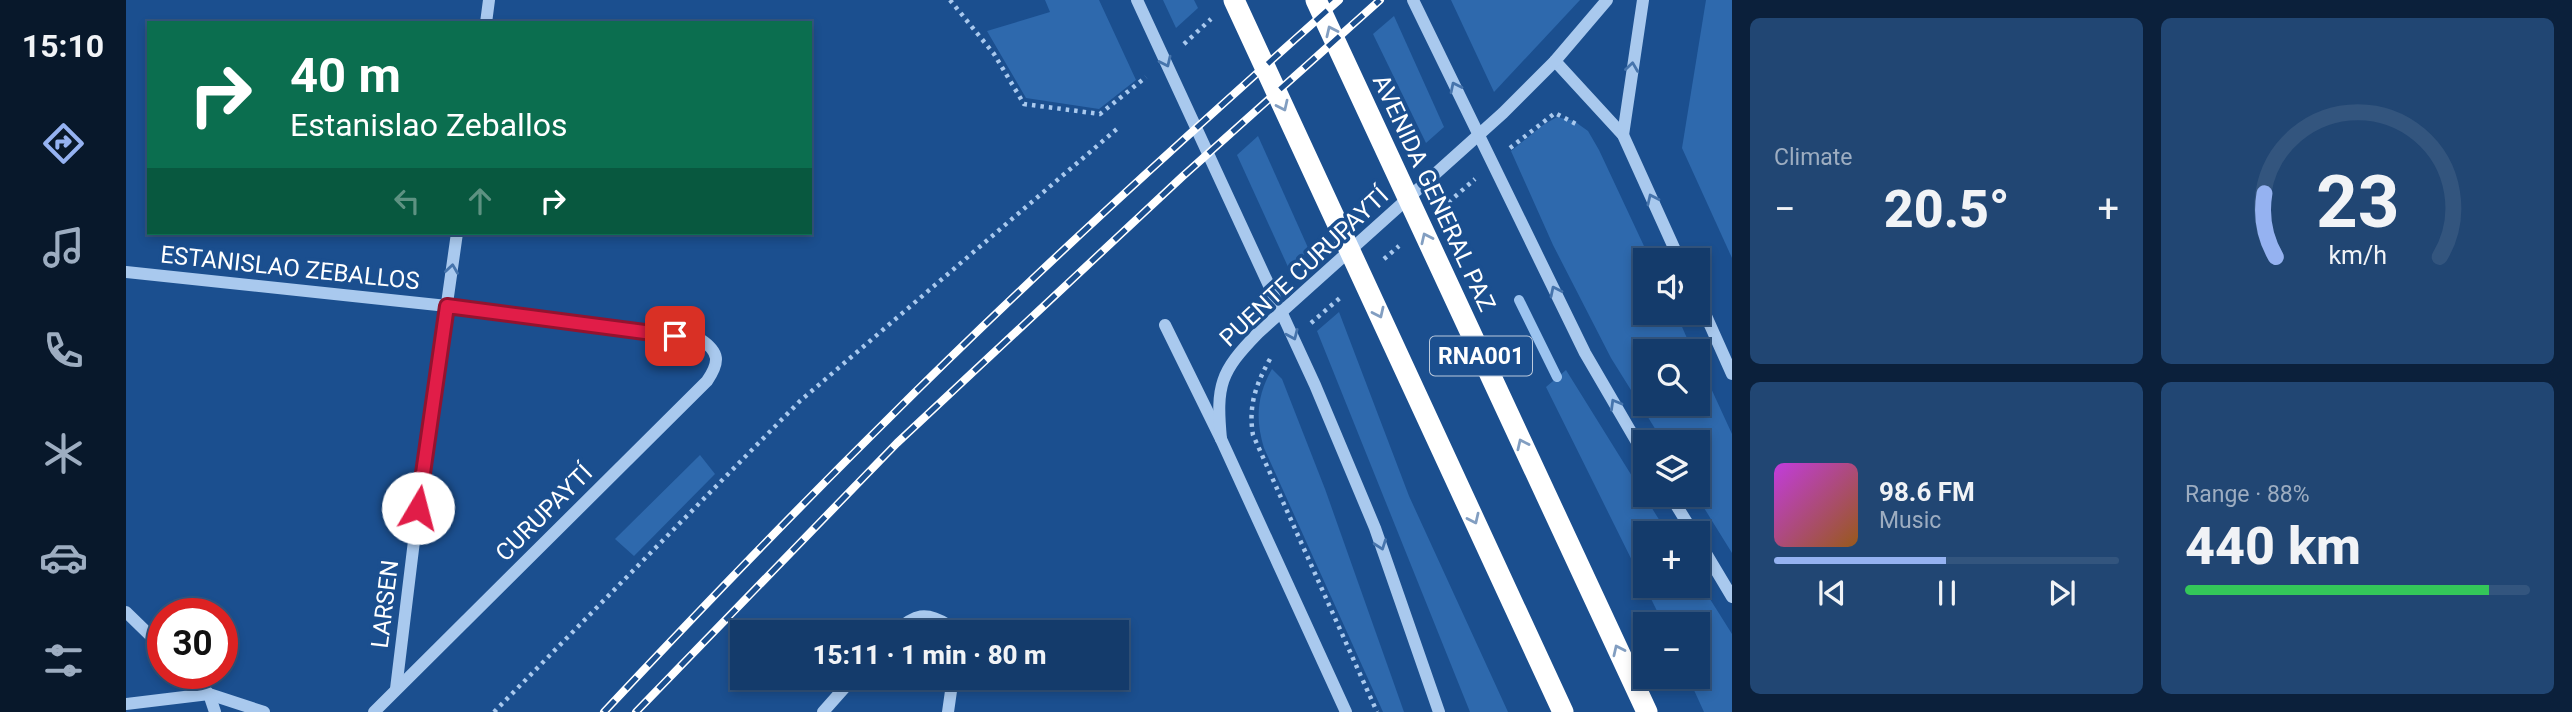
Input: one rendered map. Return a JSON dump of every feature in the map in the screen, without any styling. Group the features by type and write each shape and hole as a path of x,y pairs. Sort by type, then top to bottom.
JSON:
{"highway":[{"name":"RNA001","path":"1234,0 1563,712"},
{"name":"AVENIDA GENERAL PAZ","path":"1317,0 1647,712"}],"street":[{"path":"486,21 489,0"},
{"path":"1137,0 1315,386 1375,528 1439,712"},
{"path":"1413,0 1585,353 1633,435"},
{"name":"PUENTE CURUPAYTÍ","path":"1221,439 1218,404 1222,381 1233,359 1258,333 1503,113 1555,61 1607,0"},
{"path":"1623,135 1643,0"},
{"path":"1555,61 1623,135 1674,248"},
{"name":"LARSEN","path":"396,689 418,508 457,235"},
{"name":"ESTANISLAO ZEBALLOS","path":"126,272 447,306 700,339"},
{"path":"1165,325 1221,439 1346,712"},
{"path":"1710,325 1732,374"},
{"name":"CURUPAYTÍ","path":"374,712 707,381 715,369 717,356 711,346 700,339"},
{"path":"1710,560 1732,597"},
{"path":"126,612 147,632"},
{"path":"913,620 933,616 938,620"},
{"path":"204,689 209,694 215,712"},
{"path":"823,712 842,690"},
{"path":"948,712 951,690"},
{"path":"126,704 209,694 264,712"}],"path":[{"path":"950,0 994,54 1024,104 1100,114 1138,85"},
{"path":"1506,151 1555,113 1584,128 1623,135"},
{"path":"494,712 800,401 1118,128"},
{"path":"1435,214 1476,178"},
{"path":"1383,260 1404,242"},
{"path":"1301,332 1342,296"},
{"path":"1270,359 1257,381 1252,400 1250,419 1253,435 1377,712"}],"shaded area":[{"path":"1045,0 1099,0 1136,80 1099,109 1026,98 987,31 1050,12"},
{"path":"1163,0 1194,0 1198,8 1176,28"},
{"path":"1451,0 1580,0 1494,92"},
{"path":"1706,0 1732,0 1732,258 1682,148"},
{"path":"1394,16 1444,127 1426,143 1373,34"},
{"path":"1557,117 1574,121 1588,131 1645,248 1633,248 1633,325 1681,325 1687,339 1633,339 1633,393 1611,358 1553,245 1511,151"},
{"path":"1258,136 1309,250 1289,269 1237,155"},
{"path":"1339,312 1409,496 1508,712 1470,712 1317,331"},
{"path":"1272,369 1282,379 1325,489 1404,712 1383,712 1264,448 1259,427 1259,407 1263,388"},
{"path":"1566,370 1633,478 1633,507 1651,507 1660,521 1633,521 1633,562 1546,387"},
{"path":"1710,386 1732,434 1732,553 1703,507 1710,507 1710,430 1656,430 1647,416 1710,416"},
{"path":"700,455 715,474 634,556 615,539"},
{"path":"1651,598 1709,598 1732,634 1732,712 1704,712 1693,689 1710,689 1710,612 1658,612"}],"waterway":[{"path":"1519,300 1557,377"}],"railway":[{"path":"604,712 847,459 938,369 1108,209 1339,0"},
{"path":"636,712 897,443 1183,176 1380,0"}],"route":[{"path":"418,508 447,306 675,336"}]}
